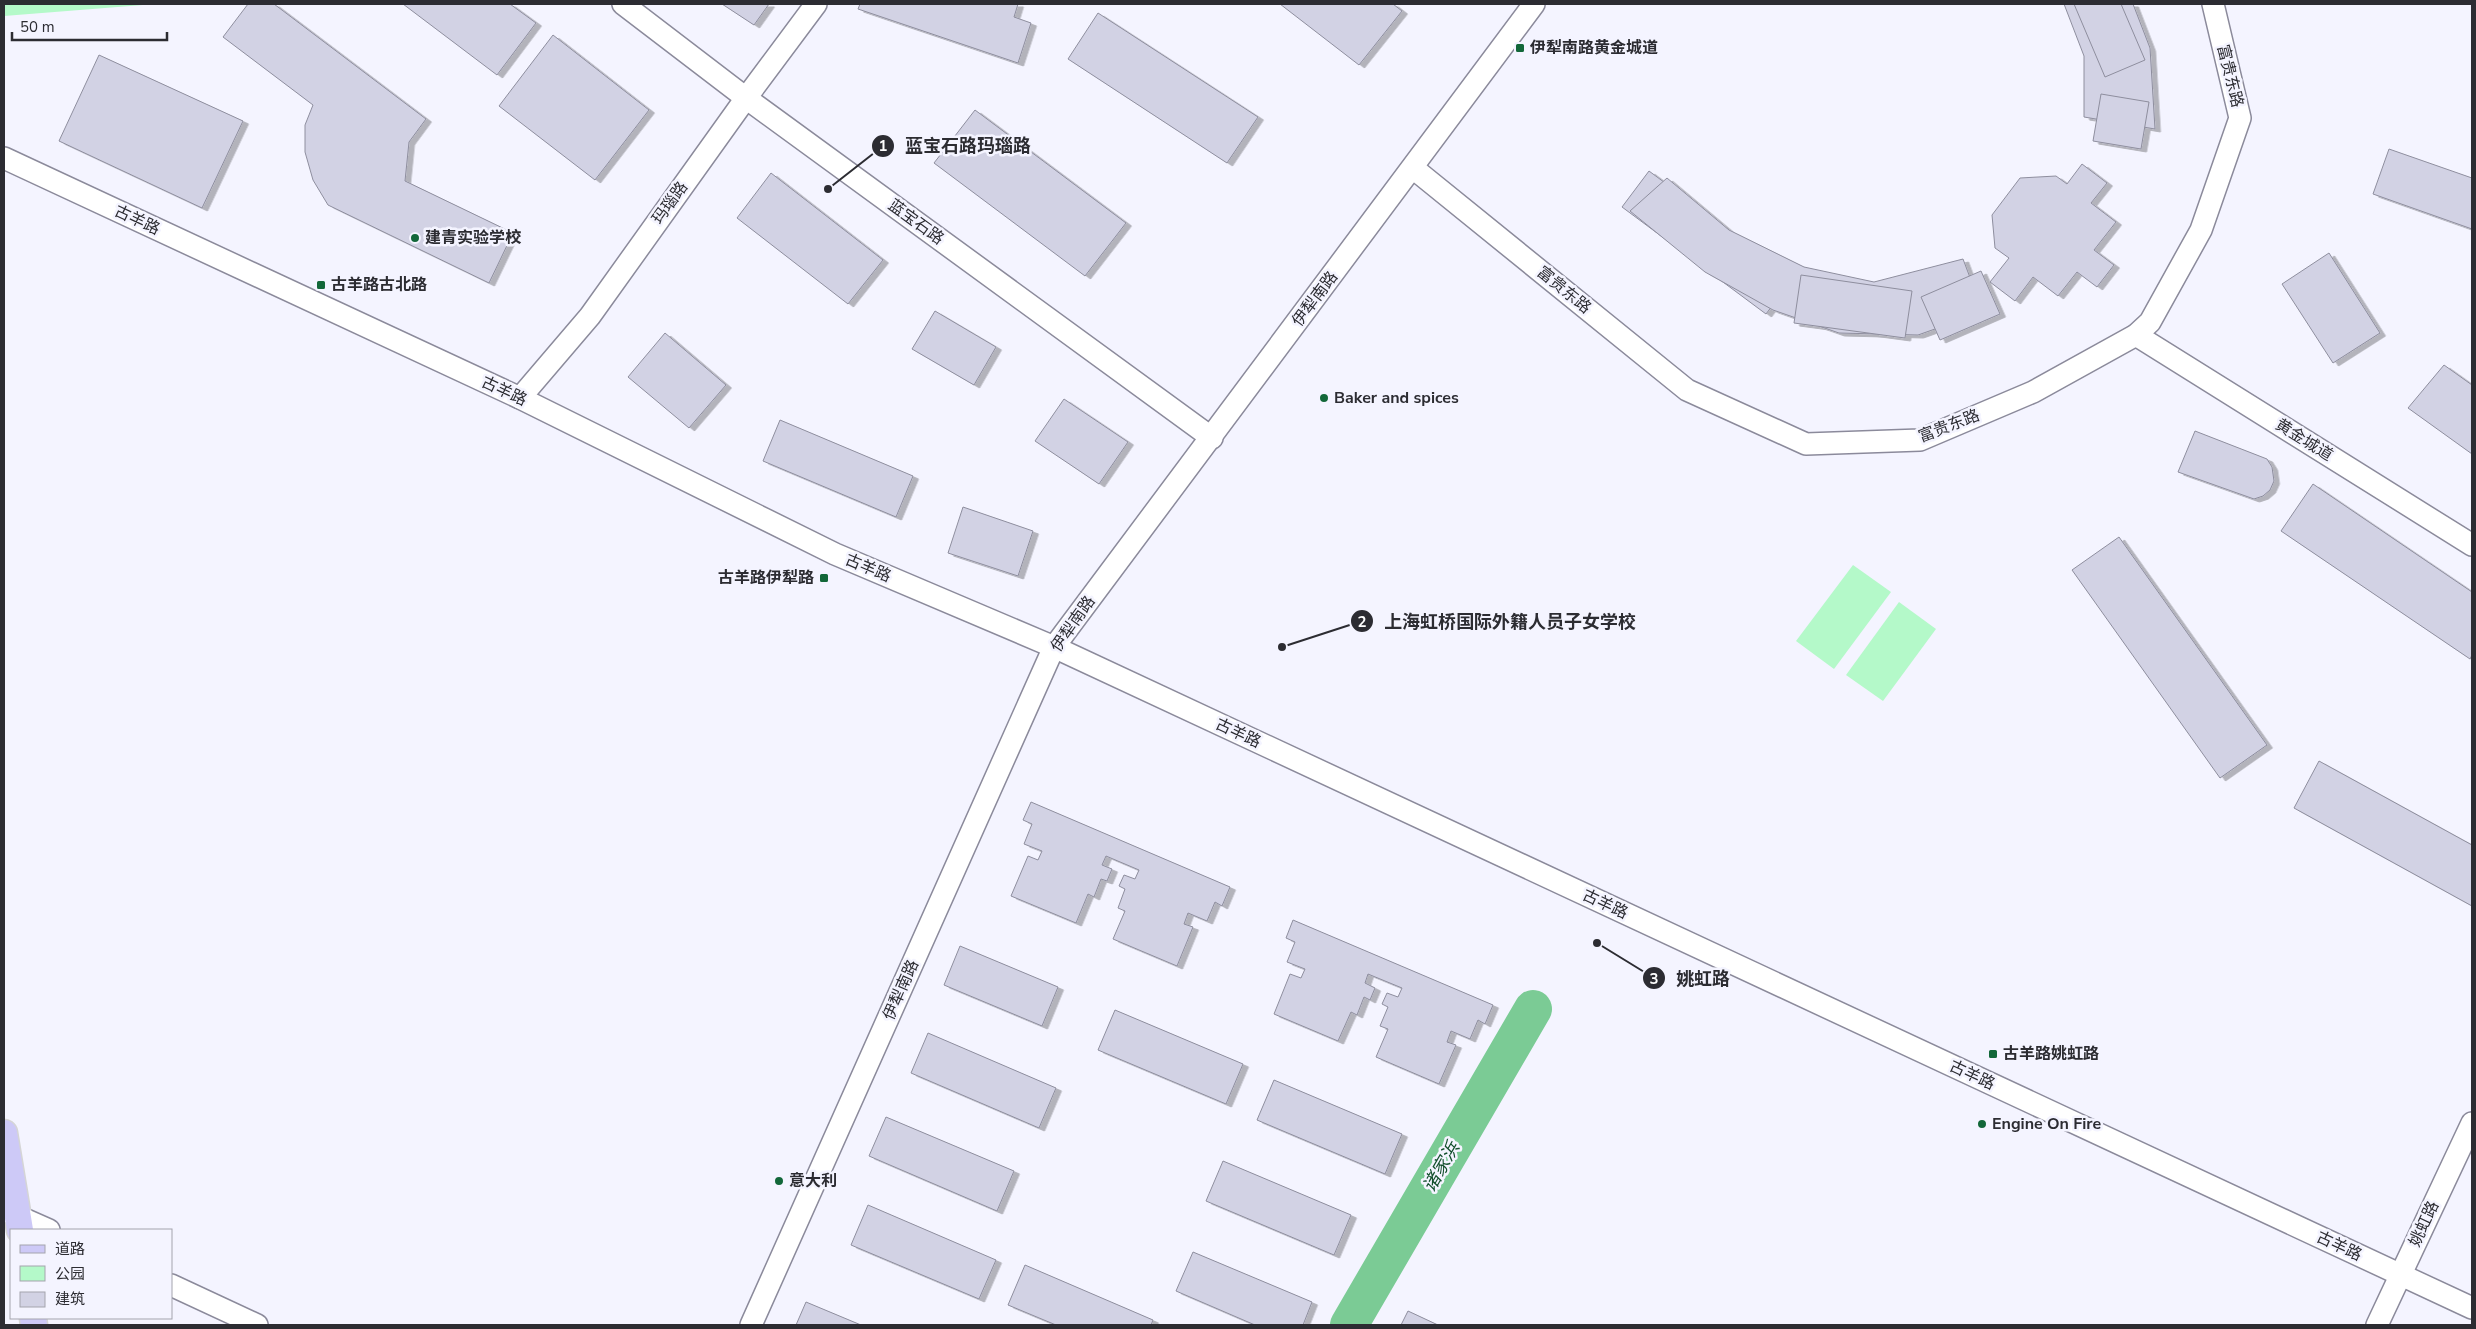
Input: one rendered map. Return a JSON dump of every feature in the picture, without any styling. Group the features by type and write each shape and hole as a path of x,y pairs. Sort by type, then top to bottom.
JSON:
{"main road":[{"path":"4,1133 13,1219"}],"street":[{"name":"蓝宝石路","path":"623,4 746,98 1212,438"},
{"name":"玛瑙路","path":"520,398 590,316 746,98 816,4"},
{"name":"伊犁南路","path":"751,1325 1054,648 1534,4"},
{"name":"富贵东路","path":"1413,168 1687,390 1806,444 1920,440 2033,392 2136,335 2150,322 2201,230 2240,118 2212,4"},
{"name":"古羊路","path":"4,158 520,398 835,554 1054,648 2472,1308"},
{"name":"黄金城道","path":"2136,335 2472,545"},
{"name":"姚虹路","path":"2376,1325 2472,1123"},
{"path":"13,1219 46,1229"},
{"path":"172,1285 257,1325"}],"green space":[{"path":"4,4 143,4 143,5 4,16"},
{"path":"1853,565 1891,592 1834,669 1796,641"},
{"path":"1899,602 1936,629 1883,701 1846,675"}],"building":[{"path":"248,4 274,4 426,119 409,142 405,181 513,233 489,283 328,205 313,180 305,152 305,125 313,105 223,37"},
{"path":"403,4 510,4 536,23 497,75"},
{"path":"722,4 769,4 754,25"},
{"path":"860,4 1018,4 1014,17 1031,23 1018,63 858,9"},
{"path":"1280,4 1393,4 1402,11 1359,65"},
{"path":"2064,4 2133,4 2150,48 2155,129 2084,117 2084,56"},
{"path":"2074,4 2121,4 2145,60 2105,77"},
{"path":"1098,13 1258,117 1227,163 1068,59"},
{"path":"553,35 649,110 595,180 499,106"},
{"path":"99,55 243,121 202,208 59,141"},
{"path":"2101,94 2149,102 2141,149 2093,141"},
{"path":"975,110 1126,223 1085,276 934,163"},
{"path":"2389,149 2472,178 2472,229 2373,194"},
{"path":"2082,164 2107,183 2091,203 2116,222 2094,250 2114,265 2097,287 2077,272 2058,296 2033,277 2015,301 1990,282 2009,258 1995,248 1992,215 2020,178 2056,176 2067,184"},
{"path":"1649,171 1793,278 1766,314 1622,207"},
{"path":"771,173 883,260 848,304 737,218"},
{"path":"1667,178 1729,230 1804,267 1874,282 1963,259 1983,312 1918,335 1839,333 1773,310 1705,272 1630,211"},
{"path":"2329,253 2380,333 2333,363 2282,284"},
{"path":"1981,271 2000,314 1940,340 1921,297"},
{"path":"1801,275 1912,291 1905,338 1794,323"},
{"path":"935,311 996,347 974,385 912,349"},
{"path":"665,333 726,385 689,428 628,377"},
{"path":"2444,365 2472,385 2472,454 2408,408"},
{"path":"1064,399 1128,442 1099,484 1035,441"},
{"path":"780,420 913,476 896,517 763,461"},
{"path":"2195,431 2267,459 2272,467 2274,481 2270,490 2263,496 2254,499 2178,472"},
{"path":"2313,484 2472,592 2472,655 2470,659 2281,531"},
{"path":"963,507 1033,531 1018,576 948,553"},
{"path":"2119,537 2267,745 2220,778 2072,570"},
{"path":"2319,761 2472,845 2472,906 2294,808"},
{"path":"1031,802 1230,887 1222,906 1215,902 1207,921 1188,913 1184,924 1193,927 1177,966 1113,939 1125,911 1118,908 1125,889 1119,886 1124,875 1135,879 1139,870 1106,856 1102,865 1112,869 1107,881 1101,879 1094,897 1088,894 1076,923 1011,896 1028,856 1038,860 1042,851 1024,844 1032,824 1023,820"},
{"path":"1293,920 1493,1005 1485,1024 1478,1020 1470,1039 1451,1031 1447,1042 1456,1045 1439,1084 1376,1057 1388,1029 1380,1026 1388,1007 1382,1004 1387,993 1398,997 1402,988 1368,974 1365,983 1375,988 1370,1000 1364,997 1357,1015 1351,1012 1338,1041 1274,1014 1290,974 1301,978 1305,969 1287,962 1295,942 1286,938"},
{"path":"960,946 1058,987 1042,1026 944,985"},
{"path":"1115,1010 1243,1064 1226,1104 1098,1050"},
{"path":"928,1033 1056,1088 1039,1128 911,1073"},
{"path":"1274,1080 1402,1134 1385,1174 1257,1120"},
{"path":"886,1117 1014,1171 997,1211 869,1156"},
{"path":"1223,1161 1351,1215 1334,1255 1206,1201"},
{"path":"868,1205 996,1260 979,1299 851,1245"},
{"path":"1193,1252 1312,1302 1303,1325 1255,1325 1176,1291"},
{"path":"1025,1265 1153,1320 1151,1325 1056,1325 1008,1305"},
{"path":"806,1302 861,1325 796,1325"},
{"path":"1408,1311 1438,1325 1401,1325"}],"waterway":[{"name":"诸家浜","path":"1349,1325 1533,1009"}],"place":[{"name":"伊犁南路黄金城道","path":"1520,48"},
{"name":"蓝宝石路玛瑙路","path":"828,189"},
{"name":"建青实验学校","path":"415,238"},
{"name":"古羊路古北路","path":"321,285"},
{"name":"Baker and spices","path":"1324,398"},
{"name":"古羊路伊犁路","path":"824,578"},
{"name":"上海虹桥国际外籍人员子女学校","path":"1282,647"},
{"name":"姚虹路","path":"1597,943"},
{"name":"古羊路姚虹路","path":"1993,1054"},
{"name":"Engine On Fire","path":"1982,1124"},
{"name":"意大利","path":"779,1181"}]}
